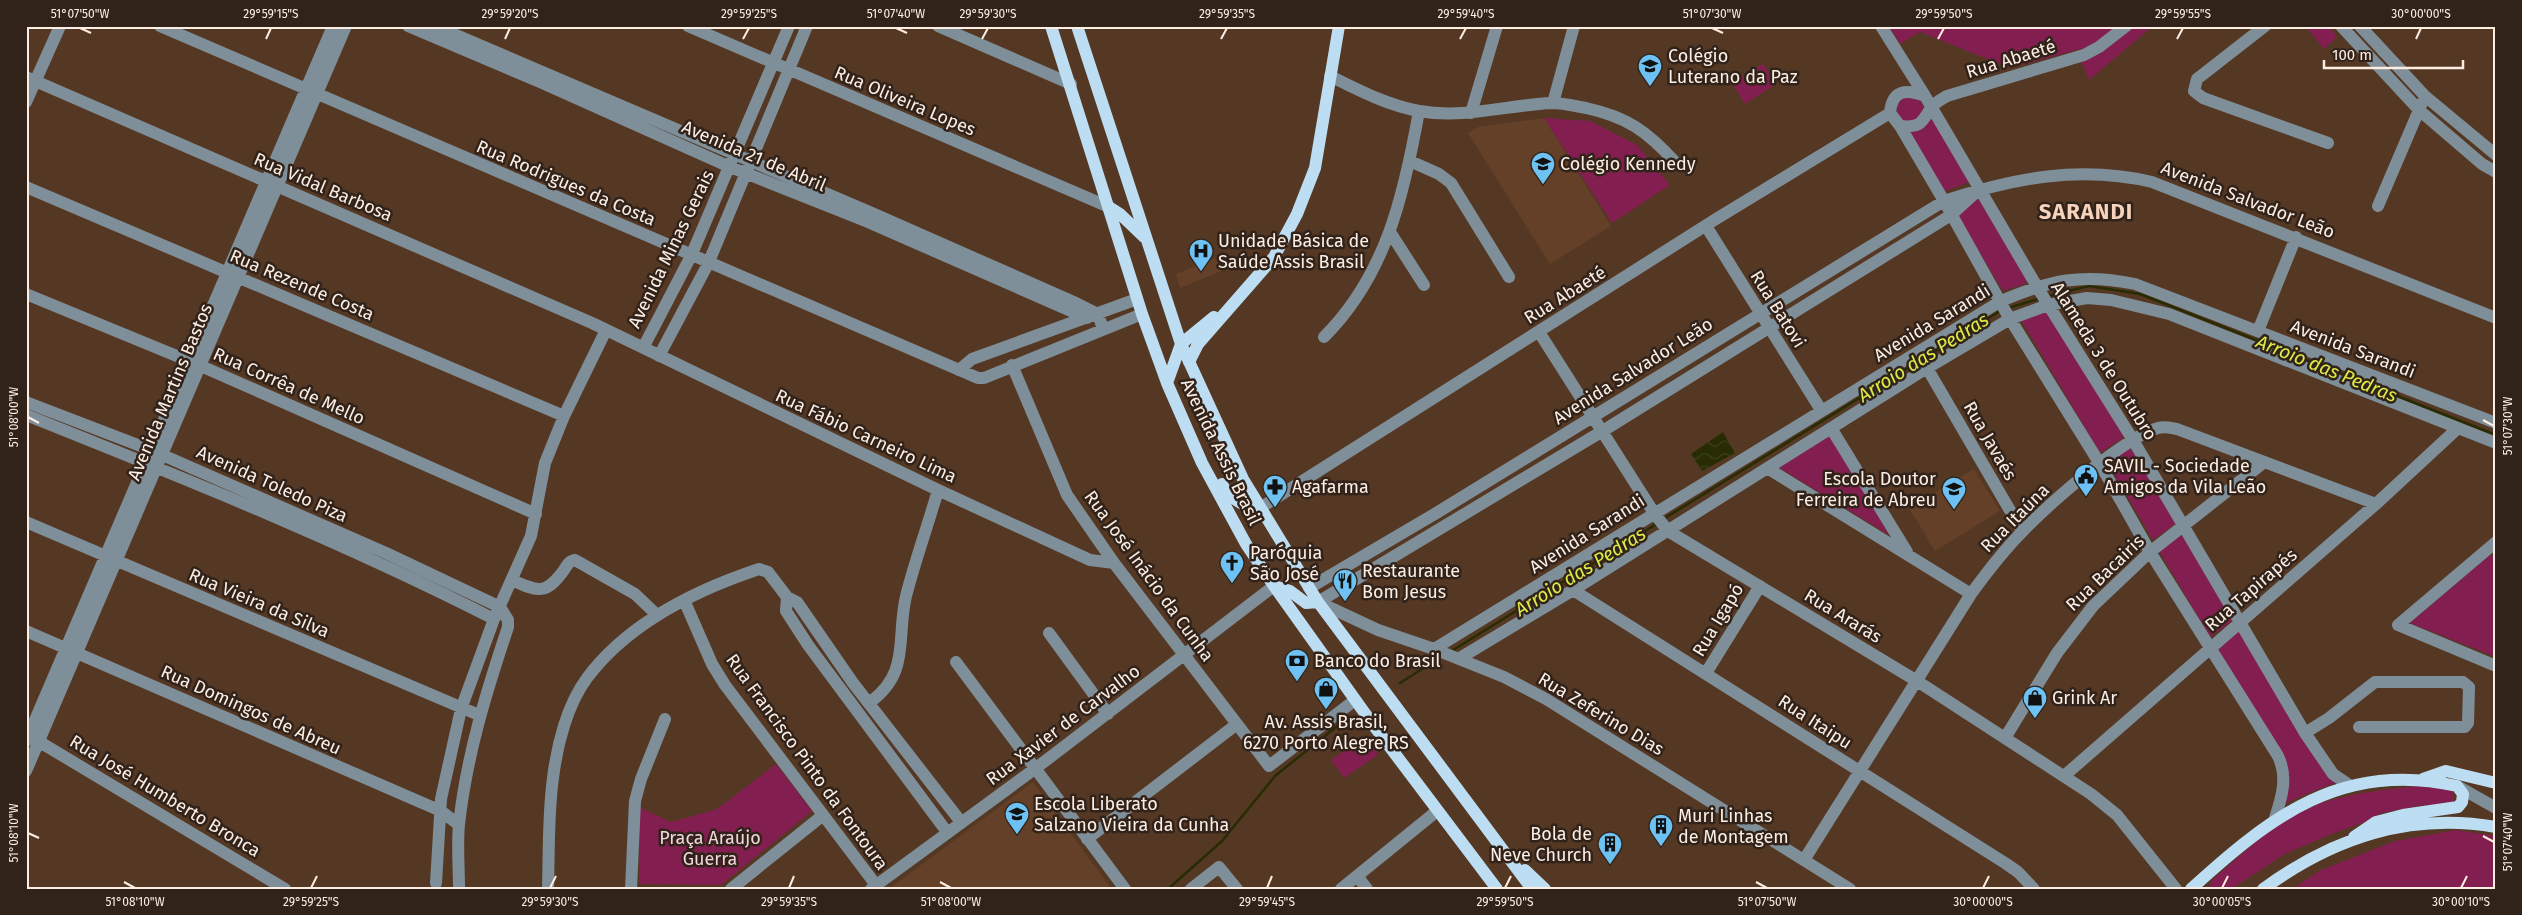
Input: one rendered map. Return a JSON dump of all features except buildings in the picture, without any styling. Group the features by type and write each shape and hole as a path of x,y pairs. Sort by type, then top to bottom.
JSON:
{"main road":[{"name":"Avenida Assis Brasil","path":"1051,26 1071,84 1142,314 1168,384 1202,463 1246,544 1274,586 1355,700 1497,889"},
{"name":"Avenida Assis Brasil","path":"1077,26 1181,344 1243,479 1318,602 1532,889"},
{"path":"1189,362 1198,344 1246,292 1274,257 1288,234 1307,192 1315,168 1339,26"},
{"path":"1109,207 1120,214 1146,239"},
{"path":"1168,384 1181,344 1246,292"},
{"path":"1202,463 1214,471 1228,495 1252,510 1260,508"},
{"path":"1274,586 1290,592 1306,603 1318,602"},
{"path":"2191,889 2275,818 2310,799 2349,785 2421,779 2446,771 2496,784"},
{"path":"2263,889 2306,861 2354,837 2376,822 2403,815 2458,807 2463,798 2457,786 2421,779"},
{"path":"2354,837 2407,825 2448,822 2495,826"},
{"name":"Avenida Assis Brasil","path":"1498,843 1545,889"},
{"path":"2204,889 2204,884 2211,871"}],"street":[{"path":"26,102 31,79 60,26"},
{"name":"Rua Rodrigues da Costa","path":"160,26 708,264 959,370 984,378 1012,365 1142,314"},
{"name":"Avenida Martins Bastos","path":"311,93 333,26"},
{"name":"Avenida Martins Bastos","path":"26,771 30,739 72,651 151,465 157,453 172,434 182,408 195,363 232,275 311,93 346,26"},
{"name":"Avenida 21 de Abril","path":"408,26 542,76 750,160 870,218 1093,316"},
{"name":"Avenida 21 de Abril","path":"435,26 730,167 870,218"},
{"name":"Rua Oliveira Lopes","path":"688,26 1109,207"},
{"name":"Avenida Minas Gerais","path":"643,348 691,256 789,26"},
{"name":"Avenida Minas Gerais","path":"659,356 708,264 807,26"},
{"path":"938,26 1071,84"},
{"path":"1471,113 1498,26"},
{"path":"1553,103 1574,26"},
{"name":"Alameda 3 de Outubro","path":"1881,26 2042,296 2133,440 2305,733 2332,774 2349,785"},
{"name":"Rua Abaeté","path":"1928,102 2084,55 2099,47 2126,26"},
{"path":"2265,26 2197,79 2194,91 2203,98 2328,143"},
{"path":"2341,26 2419,110 2482,164 2496,172"},
{"path":"2360,26 2425,96 2496,154"},
{"path":"1330,76 1361,92 1419,111 1471,113 1553,103 1599,111 1628,121 1655,140 1675,162"},
{"path":"1912,76 1905,91 1892,101 1890,113 1900,126 1944,200 2005,309 2100,464 2150,552 2211,647 2283,767 2282,797 2275,818"},
{"name":"Rua Vidal Barbosa","path":"31,79 606,330"},
{"path":"1900,126 1916,126 1922,122 1928,102 1912,91 1905,91"},
{"path":"2378,206 2425,96"},
{"path":"1324,337 1340,322 1363,290 1383,251 1410,161 1419,111"},
{"name":"Rua Abaeté","path":"1260,508 1706,226 1890,113"},
{"path":"1410,161 1439,174 1451,183 1509,277"},
{"name":"Avenida Salvador Leão","path":"1309,588 1438,512 1944,200 1978,189 2032,177 2066,173 2127,176 2170,187 2496,318"},
{"name":"Rua Rezende Costa","path":"26,187 564,416"},
{"name":"Avenida Salvador Leão","path":"1318,602 1602,432 1769,329 1951,215 1978,189"},
{"name":"Rua Batovi","path":"1706,226 1821,410"},
{"path":"1390,232 1424,285"},
{"path":"2258,330 2296,237"},
{"name":"Avenida Sarandi","path":"1457,657 1573,590 1661,523 1821,410 2005,309 2081,279 2115,280 2135,284 2258,330 2496,424"},
{"name":"Rua Corrêa de Mello","path":"26,294 195,363 536,514"},
{"name":"Avenida Sarandi","path":"1437,650 1661,523 1767,468 1927,368 2005,309 2042,296 2112,300 2169,314 2496,443"},
{"path":"959,370 972,359 1137,299"},
{"path":"1093,316 1098,331"},
{"path":"436,883 444,786 461,709 497,613 531,536 545,463 564,416 606,330"},
{"name":"Rua Fábio Carneiro Lima","path":"606,330 938,490 1090,560 1114,563"},
{"name":"Rua Ararás","path":"1539,332 1661,523 1760,586 1917,681 2064,776 2117,814 2176,889"},
{"name":"Avenida Martins Bastos","path":"157,453 160,429 170,404 195,363"},
{"name":"Rua José Inácio da Cunha","path":"1012,365 1068,495 1114,563 1269,766 1355,700"},
{"name":"Rua Javaés","path":"1927,368 2022,531"},
{"name":"Avenida Toledo Piza","path":"26,402 157,453 272,510 384,559 497,613"},
{"path":"170,404 182,408"},
{"name":"Avenida Toledo Piza","path":"26,415 151,465 272,510"},
{"name":"Rua Itaúna","path":"1804,860 1971,594 1994,563 2022,531 2100,464 2133,440 2160,428 2169,427 2189,432 2263,464 2376,504"},
{"path":"1831,428 1908,554"},
{"name":"Rua Tapirapés","path":"2064,776 2376,504 2458,428"},
{"path":"160,429 172,434"},
{"name":"Rua Bacairis","path":"2005,738 2074,628 2092,606 2150,552 2263,464"},
{"path":"1767,468 1971,594"},
{"path":"869,703 888,687 895,670 901,648 906,596 938,490"},
{"path":"1438,512 1446,525"},
{"name":"Rua Vieira da Silva","path":"26,522 478,715"},
{"path":"2493,547 2398,625 2496,666"},
{"path":"512,580 538,590 546,589 555,582 571,561 575,560 635,594 657,615"},
{"path":"548,889 553,778 562,735 577,694 599,664 657,615 684,600 755,571 763,570 768,572 787,597 797,602 853,683 961,822"},
{"name":"Rua Xavier de Carvalho","path":"875,888 947,832 1108,714 1274,586"},
{"name":"Rua Igapó","path":"1706,673 1760,586"},
{"name":"Rua Itaipu","path":"1573,590 2005,863 2018,872 2034,889"},
{"path":"787,597 786,611 808,645 947,832"},
{"name":"Rua Francisco Pinto da Fontoura","path":"684,600 712,664 725,685 875,888"},
{"name":"Rua Zeferino Dias","path":"1318,602 1378,630 1457,657 1504,677 1546,699 1850,889"},
{"path":"459,889 459,825 478,715 508,627 508,620 497,613"},
{"name":"Rua Domingos de Abreu","path":"26,631 441,812 459,825"},
{"path":"1049,633 1108,714"},
{"path":"808,645 819,636"},
{"path":"956,662 1125,889"},
{"path":"2305,733 2329,718 2376,682 2463,682 2467,683 2469,687 2468,724 2462,728 2359,727"},
{"path":"842,692 853,683"},
{"path":"631,889 635,801 641,779 665,719"},
{"path":"1087,839 1237,724"},
{"name":"Rua José Humberto Bronca","path":"30,739 285,889"},
{"path":"2457,786 2496,808"},
{"path":"1341,889 1437,811"},
{"path":"731,889 822,816"},
{"path":"1191,889 1219,867 1237,889"},
{"path":"1357,876 1367,889"}],"shaded area":[{"name":"Colégio Kennedy","path":"1544,118 1611,226 1550,264 1468,133 1478,127"},
{"name":"Unidade Básica de Saúde Assis Brasil","path":"1215,258 1224,270 1180,288 1176,274"},
{"name":"Escola Doutor Ferreira de Abreu","path":"1974,469 2000,511 1935,551 1909,508"},
{"name":"Escola Liberato Salzano Vieira da Cunha","path":"1033,782 1110,887 890,889 890,888"}],"green space":[{"path":"1889,26 2153,26 2089,80 2078,54 2084,48 2010,68 1920,32 1900,44"},
{"path":"2305,26 2328,26 2337,37 2324,49"},
{"path":"1763,64 1776,84 1745,104 1732,83"},
{"path":"1910,96 1919,100 1923,109 1919,118 1910,122 1901,118 1897,109 1901,100"},
{"path":"1932,116 1969,182 1943,192 1907,132"},
{"path":"1544,118 1590,121 1637,145 1670,185 1612,223"},
{"path":"1978,198 2028,279 2025,284 2003,291 1956,213"},
{"path":"2046,309 2124,437 2100,453 2020,318"},
{"path":"1832,434 1889,535 1778,467"},
{"path":"2129,446 2176,523 2153,540 2107,462"},
{"path":"2181,533 2235,619 2210,637 2158,549"},
{"path":"2490,555 2496,557 2496,657 2410,623"},
{"path":"2238,629 2337,782 2283,804 2288,786 2216,646"},
{"path":"1366,736 1378,755 1344,778 1331,760"},
{"name":"Praça Araújo Guerra","path":"776,764 812,811 721,885 639,884 639,807 671,822 717,809"},
{"path":"2417,786 2448,789 2454,793 2454,801 2449,805 2424,805 2381,813 2368,821 2285,854 2231,889 2211,889 2209,887 2212,880 2240,855 2280,824 2304,810 2352,795"},
{"path":"2456,830 2496,836 2496,889 2292,889 2321,870 2395,841"}],"water":[{"path":"1723,432 1735,453 1702,471 1691,454"}],"waterway":[{"name":"Arroio das Pedras","path":"2048,296 2089,286 2140,294 2496,435"},
{"name":"Arroio das Pedras","path":"2008,308 2038,299"},
{"name":"Arroio das Pedras","path":"1665,518 2000,311"},
{"name":"Arroio das Pedras","path":"1450,652 1658,523"},
{"name":"Arroio das Pedras","path":"1400,683 1441,657"},
{"name":"Arroio das Pedras","path":"1168,889 1222,841 1275,776 1346,719"}],"place":[{"name":"Colégio Luterano da Paz","path":"1650,87"},
{"name":"Colégio Kennedy","path":"1543,185"},
{"name":"Unidade Básica de Saúde Assis Brasil","path":"1201,272"},
{"name":"SAVIL - Sociedade Amigos da Vila Leão","path":"2086,497"},
{"name":"Agafarma","path":"1275,508"},
{"name":"Escola Doutor Ferreira de Abreu","path":"1954,510"},
{"name":"Paróquia São José","path":"1232,584"},
{"name":"Restaurante Bom Jesus","path":"1345,602"},
{"name":"Banco do Brasil","path":"1297,682"},
{"name":"Av. Assis Brasil, 6270 Porto Alegre RS","path":"1326,710"},
{"name":"Grink Ar","path":"2035,719"},
{"name":"Escola Liberato Salzano Vieira da Cunha","path":"1017,835"},
{"name":"Muri Linhas de Montagem","path":"1661,847"},
{"name":"Bola de Neve Church","path":"1610,865"}],"district":[{"name":"SARANDI","path":"2086,211"}]}
